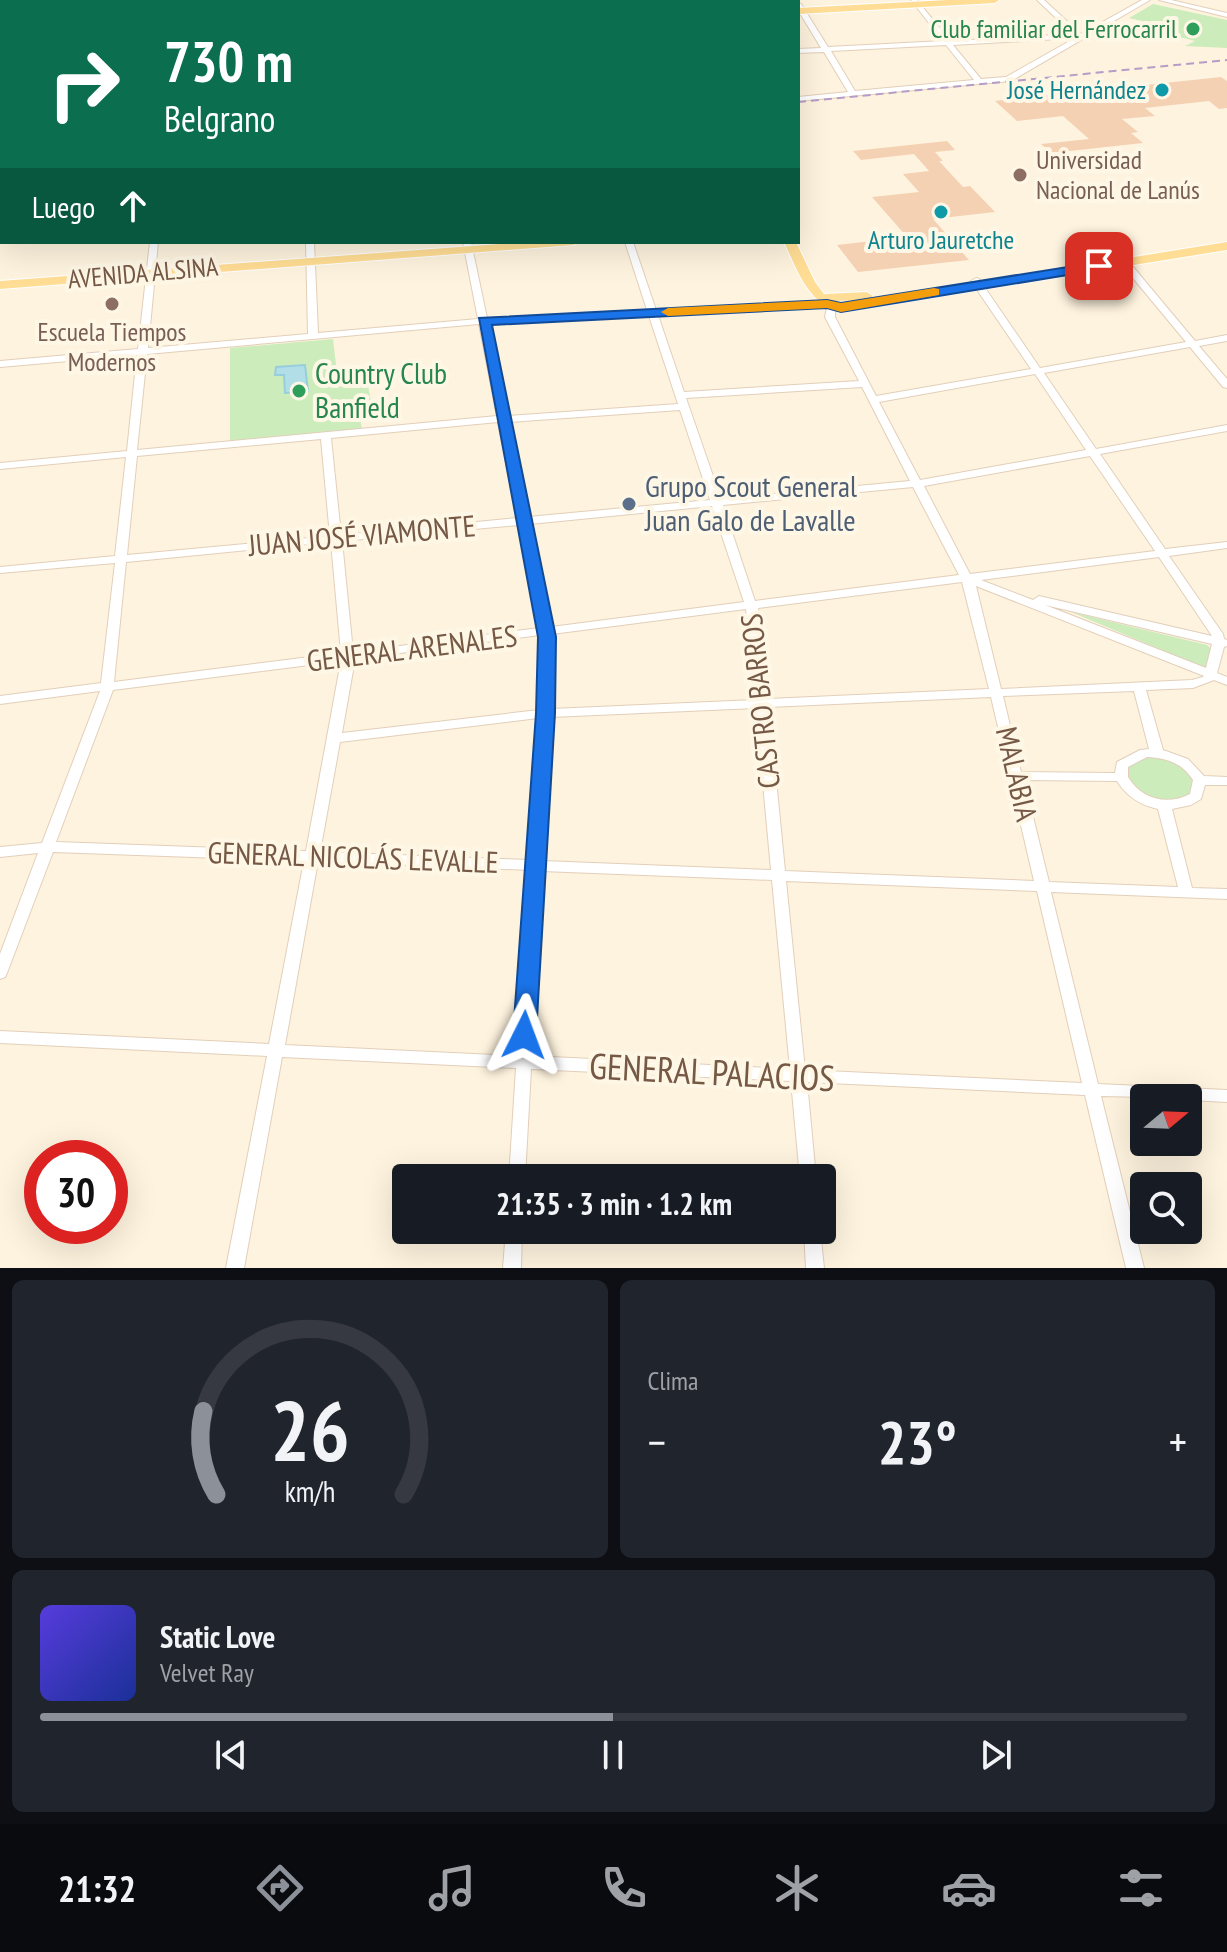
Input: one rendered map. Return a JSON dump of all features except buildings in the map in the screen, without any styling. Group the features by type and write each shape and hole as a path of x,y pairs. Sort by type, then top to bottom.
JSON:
{"main road":[{"path":"915,2 932,0"},
{"path":"800,6 995,0"},
{"path":"828,304 1227,243"},
{"name":"AVENIDA ALSINA","path":"0,282 151,270 311,252 468,244"},
{"name":"MALABIA","path":"791,244 817,294 828,304"},
{"path":"808,277 848,299"}],"street":[{"path":"1040,0 1079,36"},
{"path":"800,99 1008,79 1147,0"},
{"path":"1162,0 1227,15"},
{"path":"915,2 979,82"},
{"path":"800,9 853,94"},
{"path":"800,51 1079,36"},
{"path":"0,973 107,689 154,244"},
{"path":"468,244 546,632 545,713 518,1164"},
{"name":"CASTRO BARROS","path":"630,244 751,605 807,1164"},
{"path":"311,252 313,335"},
{"path":"1123,260 1227,385"},
{"path":"978,283 1223,643"},
{"path":"0,364 484,321 828,304"},
{"name":"MALABIA","path":"828,304 830,317 966,578 997,694 1089,1089 1135,1268"},
{"path":"872,400 1227,338"},
{"path":"0,466 864,384"},
{"name":"JUAN JOSÉ VIAMONTE","path":"0,570 915,483 1227,428"},
{"path":"235,1268 311,856 337,738 348,658 326,437"},
{"name":"GENERAL ARENALES","path":"0,700 107,689 1227,545"},
{"path":"966,578 1227,681"},
{"path":"997,590 1223,643"},
{"path":"337,738 545,713 1201,682 1213,675 1223,643"},
{"path":"1139,686 1157,753"},
{"path":"1157,753 1188,764 1200,780 1199,792 1190,801 1164,805 1136,796 1121,777 1127,761 1157,753"},
{"path":"1017,776 1121,777"},
{"path":"1200,780 1227,781"},
{"path":"1164,805 1186,891"},
{"name":"GENERAL NICOLÁS LEVALLE","path":"0,852 47,847 311,856 1227,894"},
{"name":"GENERAL PALACIOS","path":"0,1037 1227,1096"},
{"path":"512,1268 513,1244"},
{"path":"813,1244 815,1268"}],"green space":[{"name":"Club familiar del Ferrocarril","path":"1153,4 1227,20 1227,48 1185,46 1195,41 1155,31 1163,26 1129,18"},
{"name":"Country Club Banfield","path":"333,339 338,382 367,380 373,412 359,413 362,429 230,442 230,348"},
{"path":"1071,612 1207,645 1211,649 1209,666 1205,668"},
{"path":"1145,757 1167,758 1193,774 1196,789 1188,796 1170,801 1144,794 1128,781 1128,767"}],"water":[{"path":"305,365 308,391 285,393 284,375 275,375 276,367"}],"railway":[{"path":"800,102 1227,60"}],"slow traffic":[{"path":"668,312 827,304 841,308 934,292"}],"place":[{"name":"Club familiar del Ferrocarril","path":"1193,29"},
{"name":"José Hernández","path":"1162,90"},
{"name":"Universidad Nacional de Lanús","path":"1020,175"},
{"name":"Arturo Jauretche","path":"941,212"},
{"name":"Escuela Tiempos Modernos","path":"112,304"},
{"name":"Country Club Banfield","path":"299,391"},
{"name":"Grupo Scout General Juan Galo de Lavalle","path":"629,504"}],"route":[{"path":"524,1035 547,637 484,321 827,304 841,308 1099,266"}]}
